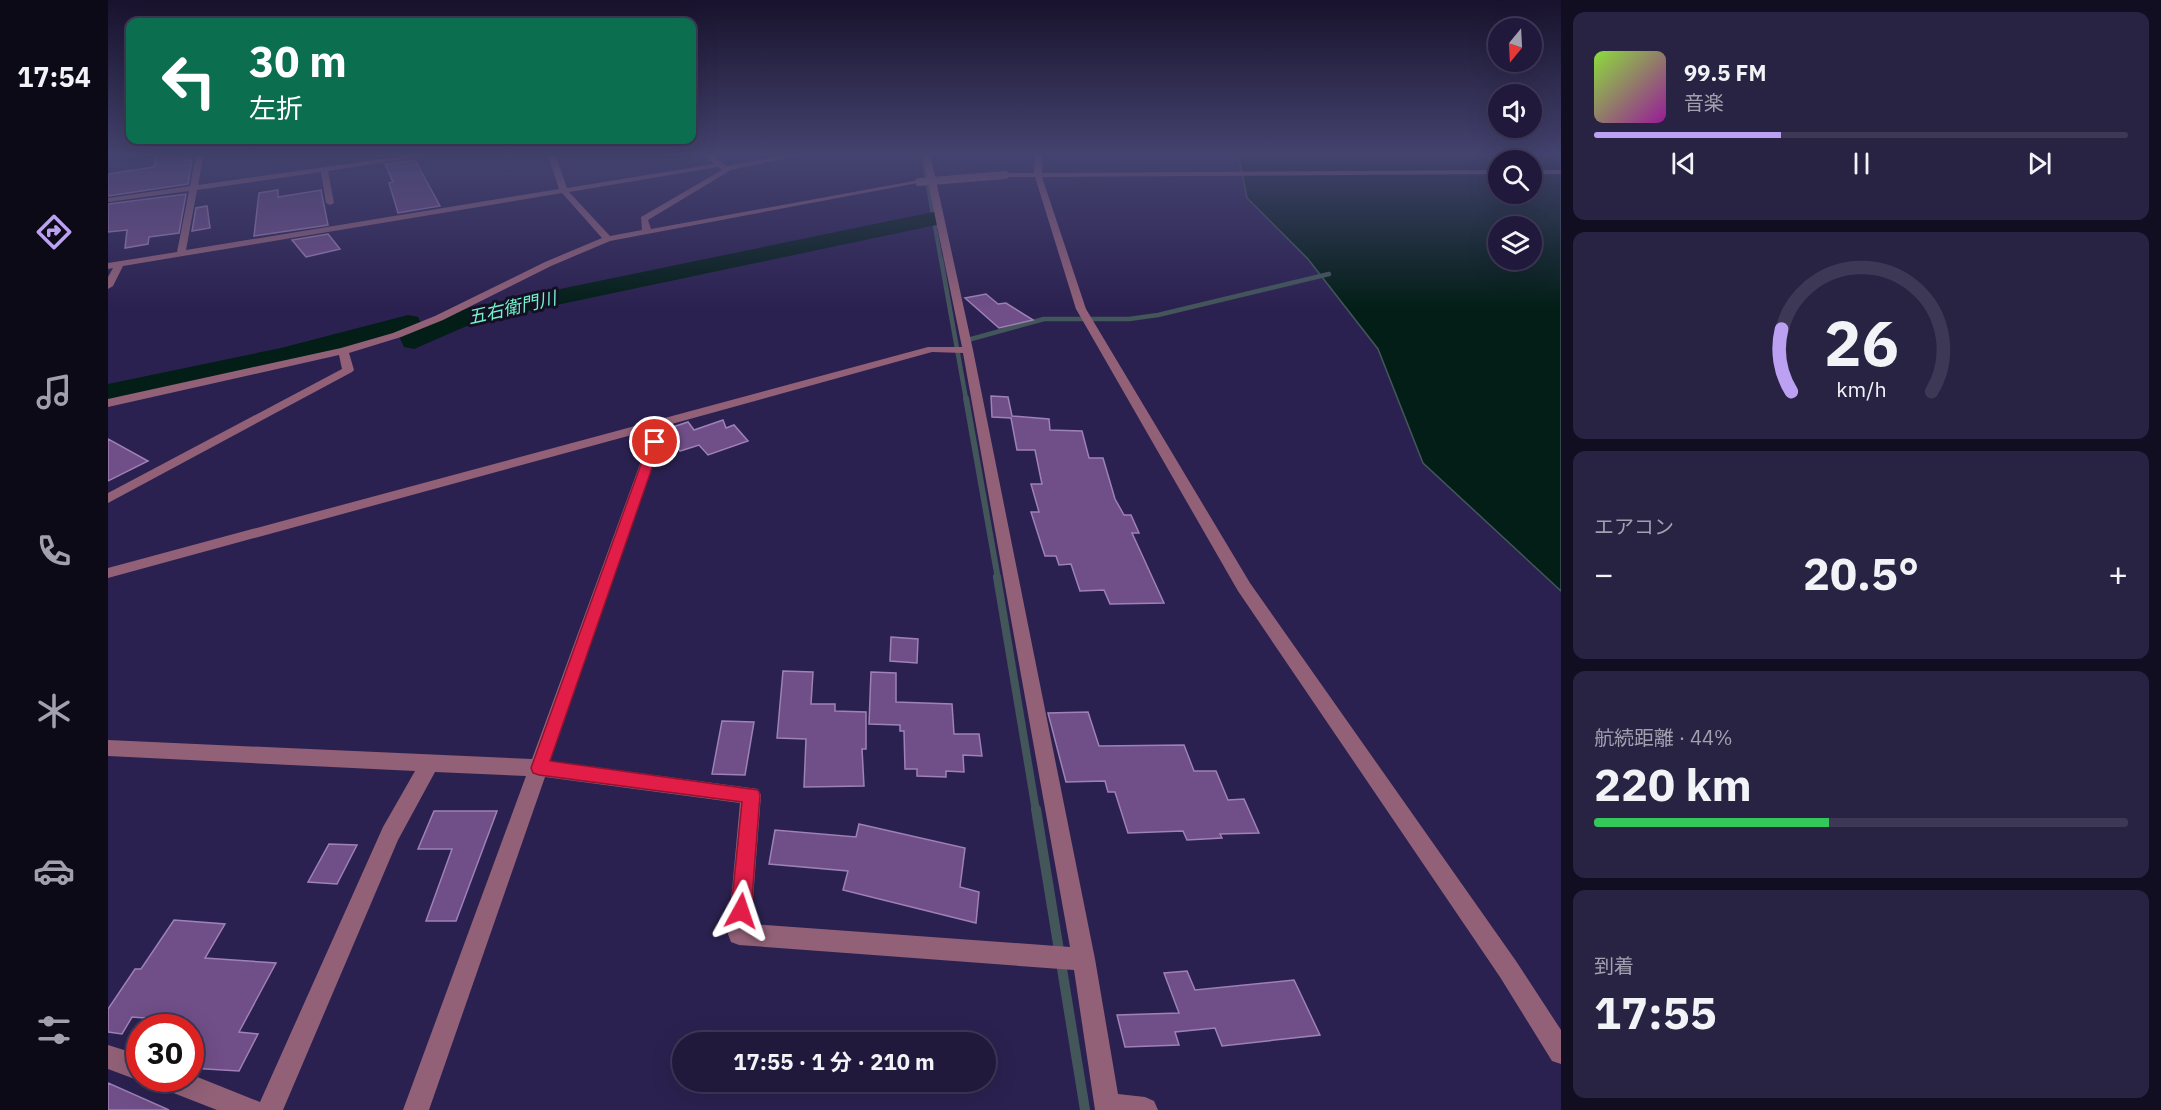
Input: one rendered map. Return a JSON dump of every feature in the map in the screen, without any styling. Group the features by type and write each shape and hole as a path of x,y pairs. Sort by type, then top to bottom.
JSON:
{"street":[{"path":"181,253 191,205"},
{"path":"108,266 479,205"},
{"path":"577,205 608,238"},
{"path":"647,231 644,219 671,205"},
{"path":"108,403 343,351 439,318 548,264 608,238 792,205"},
{"path":"937,205 968,351 1084,959 1108,1108 1145,1110"},
{"path":"1048,205 1081,309 1244,587 1508,969 1561,1052"},
{"path":"108,286 120,264"},
{"path":"108,573 932,349 968,351"},
{"path":"108,499 348,370 343,351"},
{"path":"416,1110 655,442 642,428"},
{"path":"108,748 539,768 751,795 739,934 1084,959"},
{"path":"270,1110 390,834 430,763"},
{"path":"108,1057 126,1063"},
{"path":"204,1092 251,1110"}],"shaded area":[{"path":"1254,205 1561,205 1561,591 1423,463 1378,349 1308,259"}],"building":[{"path":"108,205 184,205 179,233 149,237 148,244 125,248 127,230 108,232"},
{"path":"258,205 324,205 328,225 254,236"},
{"path":"396,205 440,206 398,213"},
{"path":"207,206 210,228 192,231 196,208"},
{"path":"328,234 340,249 306,257 292,240"},
{"path":"986,294 998,304 1006,303 1033,320 999,328 965,298"},
{"path":"991,396 1008,397 1012,416 1049,419 1050,430 1082,431 1089,458 1103,458 1115,499 1124,515 1131,515 1139,533 1132,533 1164,603 1110,604 1104,590 1080,591 1071,564 1059,565 1056,556 1045,556 1031,512 1039,512 1031,484 1042,484 1035,450 1017,450 1011,418 992,417"},
{"path":"723,420 726,428 734,425 748,441 708,455 699,445 680,451 670,437 676,436 670,428 688,422 694,430"},
{"path":"108,439 148,461 108,481"},
{"path":"891,637 918,639 917,663 890,661"},
{"path":"783,671 813,672 811,704 835,704 835,711 866,712 866,749 862,749 864,786 804,787 806,739 777,738"},
{"path":"871,672 896,673 896,702 952,704 954,734 979,734 982,756 963,755 964,772 946,771 946,777 917,776 917,769 905,769 904,731 900,731 900,725 869,724"},
{"path":"1088,712 1099,746 1184,745 1194,771 1216,771 1228,800 1244,799 1259,833 1220,834 1222,838 1187,840 1183,831 1128,833 1115,792 1108,792 1105,781 1066,782 1048,713"},
{"path":"722,721 754,722 745,775 712,774"},
{"path":"434,811 497,811 456,921 426,921 452,849 418,849"},
{"path":"859,824 965,848 960,887 979,892 976,923 843,890 848,871 769,864 775,830 856,837"},
{"path":"329,844 357,845 337,884 308,882"},
{"path":"174,920 225,924 205,958 276,963 239,1032 258,1034 239,1071 204,1069 204,1014 126,1014 126,1027 122,1034 108,1032 108,1009 135,969 141,969"},
{"path":"1187,971 1195,990 1294,980 1320,1035 1222,1046 1215,1028 1175,1032 1179,1045 1125,1047 1117,1015 1179,1013 1164,973"},
{"path":"108,1083 169,1110 108,1110"}],"waterway":[{"path":"931,205 941,261"},
{"name":"五右衛門川","path":"108,393 284,356 408,323 414,341 468,316 933,219"},
{"path":"941,259 966,399"},
{"path":"964,341 1044,319 1129,319 1158,315 1329,274"},
{"path":"966,398 998,579"},
{"path":"997,577 1036,811"},
{"path":"1036,809 1085,1110"}],"route":[{"path":"655,442 539,768 751,795 741,911"}]}
